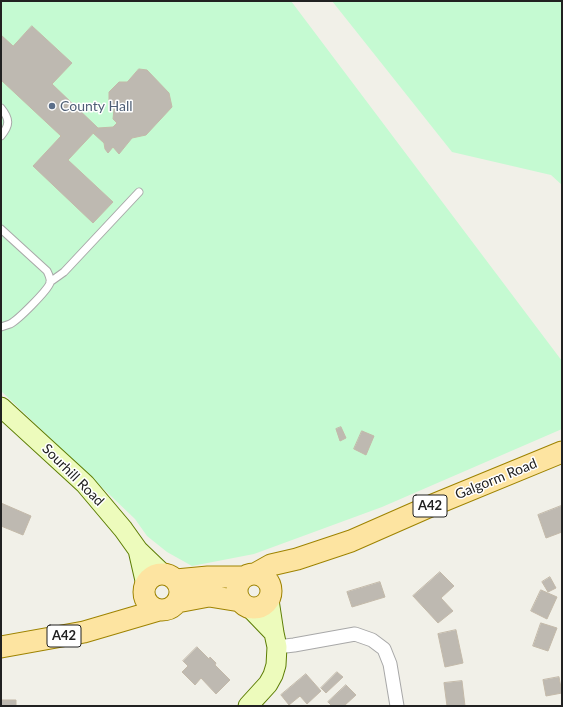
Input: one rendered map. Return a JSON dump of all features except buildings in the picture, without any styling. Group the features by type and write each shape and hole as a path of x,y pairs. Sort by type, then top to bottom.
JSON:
{"main road":[{"name":"Galgorm Road","path":"249,576 271,565 297,559 350,541 562,452"},
{"name":"Galgorm Road","path":"271,595 282,575 297,559"},
{"path":"245,605 238,596 237,586 240,581 249,576 260,574 264,577 270,584 271,595"},
{"name":"A42","path":"157,582 208,577 249,576"},
{"path":"157,582 179,585 180,597 168,606 150,606 144,596 157,582"},
{"path":"127,620 157,582"},
{"name":"A42","path":"1,647 84,632 127,620 168,606 209,596 258,608 266,604 271,595"}],"street":[{"name":"Sourhill Road","path":"1,406 85,484 123,529 138,550 157,582"},
{"path":"248,706 268,684 276,665 271,595"},
{"path":"245,605 275,640 294,645 355,634 372,640 384,649 390,664 397,706"}],"lane":[{"path":"1,108 8,119 8,124 6,131 1,136"},
{"path":"1,327 11,324 26,311 38,299 50,282 64,272 139,192"},
{"path":"1,228 47,271 50,282"}],"green space":[{"path":"1,1 291,1 562,361 562,429 382,507 254,554 192,566 167,552 147,536 135,519 1,391"},
{"path":"332,1 562,1 562,185 551,175 452,152"}],"place":[{"name":"County Hall","path":"52,106"}]}
